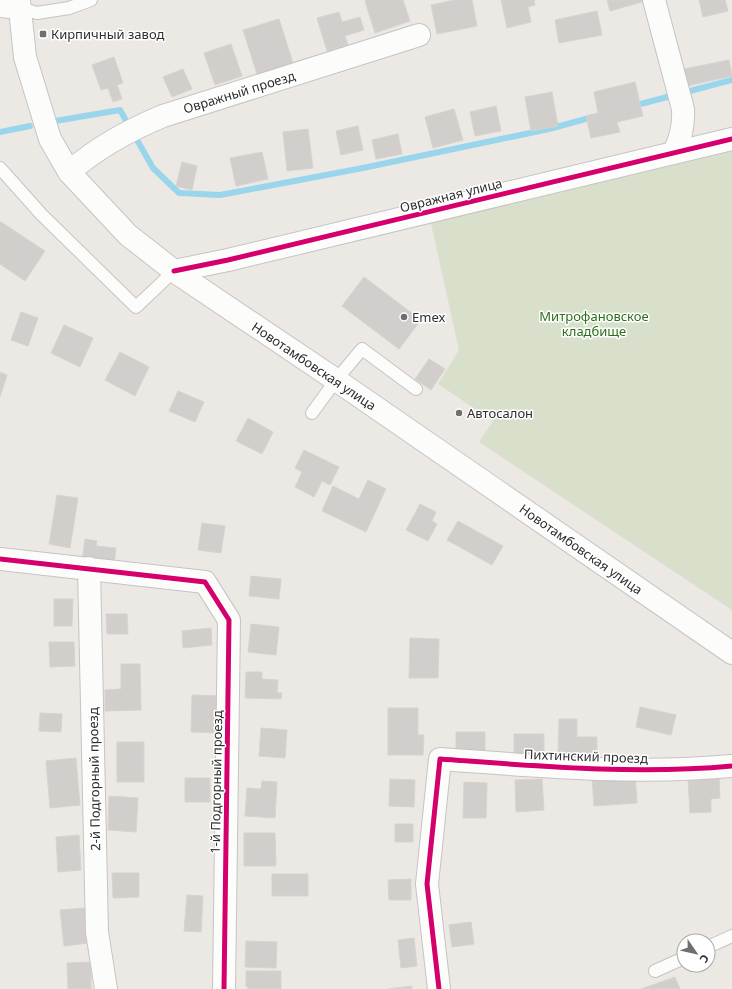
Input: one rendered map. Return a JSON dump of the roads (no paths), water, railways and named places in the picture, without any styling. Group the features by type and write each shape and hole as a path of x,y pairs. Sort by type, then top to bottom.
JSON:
{"street":[{"path":"654,0 683,109 684,122 674,152"},
{"name":"Новотамбовская улица","path":"13,4 25,57 50,139 69,172 128,235 174,271 336,380 732,653"},
{"name":"Овражный проезд","path":"69,172 86,157 135,128 163,116 419,35"},
{"name":"Овражная улица","path":"174,271 236,258 732,138"},
{"path":"0,559 89,568"},
{"name":"1-й Подгорный проезд","path":"89,568 205,582 229,620 224,989"},
{"name":"2-й Подгорный проезд","path":"89,568 97,932 106,989"},
{"name":"Пихтинский проезд","path":"439,989 427,884 440,759 579,769 703,769 732,766"}],"lane":[{"path":"13,4 37,13 69,8 91,0"},
{"path":"0,168 40,214 136,308 174,271"},
{"path":"312,413 336,380 362,349 416,389"},
{"path":"716,943 732,936"},
{"path":"655,970 676,961"}],"waterway":[{"path":"633,106 732,80"},
{"path":"55,121 120,110 153,168 179,193 220,195 363,168 549,129 593,117"},
{"path":"0,132 30,126"}],"place":[{"name":"Кирпичный завод","path":"43,34"},
{"name":"Emex","path":"404,317"},
{"name":"Автосалон","path":"459,413"}],"park label":[{"name":"Митрофановское кладбище","path":"594,324"}]}
